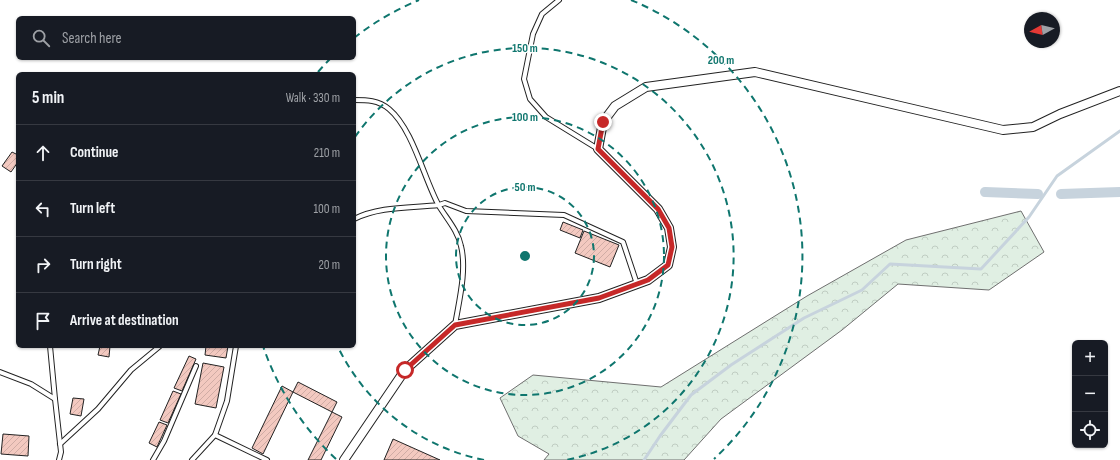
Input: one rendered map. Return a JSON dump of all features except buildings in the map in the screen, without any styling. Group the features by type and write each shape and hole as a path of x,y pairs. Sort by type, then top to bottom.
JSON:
{"street":[{"path":"344,460 405,370 455,325 599,298 648,280 668,265 672,247 669,228 658,209 598,149 603,122 615,106 646,88 755,72 1003,130 1033,127 1060,114 1120,91"}],"lane":[{"path":"559,0 542,14 533,34 524,79 530,99 546,116 598,149"},
{"path":"356,100 372,100 388,109 403,126 439,205 457,234 462,247 463,268 455,325"},
{"path":"356,218 365,214 383,210 439,205 445,203 466,211 564,215 623,242 637,284"},
{"path":"50,348 61,452 59,460"},
{"path":"60,444 98,409 131,370 158,348"},
{"path":"192,460 215,435 227,401 236,348"},
{"path":"152,460 164,442 196,366"},
{"path":"0,372 31,384 55,399"},
{"path":"215,435 267,460"}],"green space":[{"path":"1021,211 1044,252 989,290 898,284 842,330 721,419 684,460 544,460 549,454 518,436 500,398 533,375 661,387 807,296 906,240"}],"waterway":[{"path":"644,460 691,395 731,365 804,318 862,290 890,264 981,269 1029,217 1057,176 1120,131"},
{"path":"985,192 1038,194"},
{"path":"1061,194 1120,192"}],"route":[{"path":"405,370 455,325 599,298 648,280 668,265 672,247 669,228 658,209 598,149 603,122"}]}
